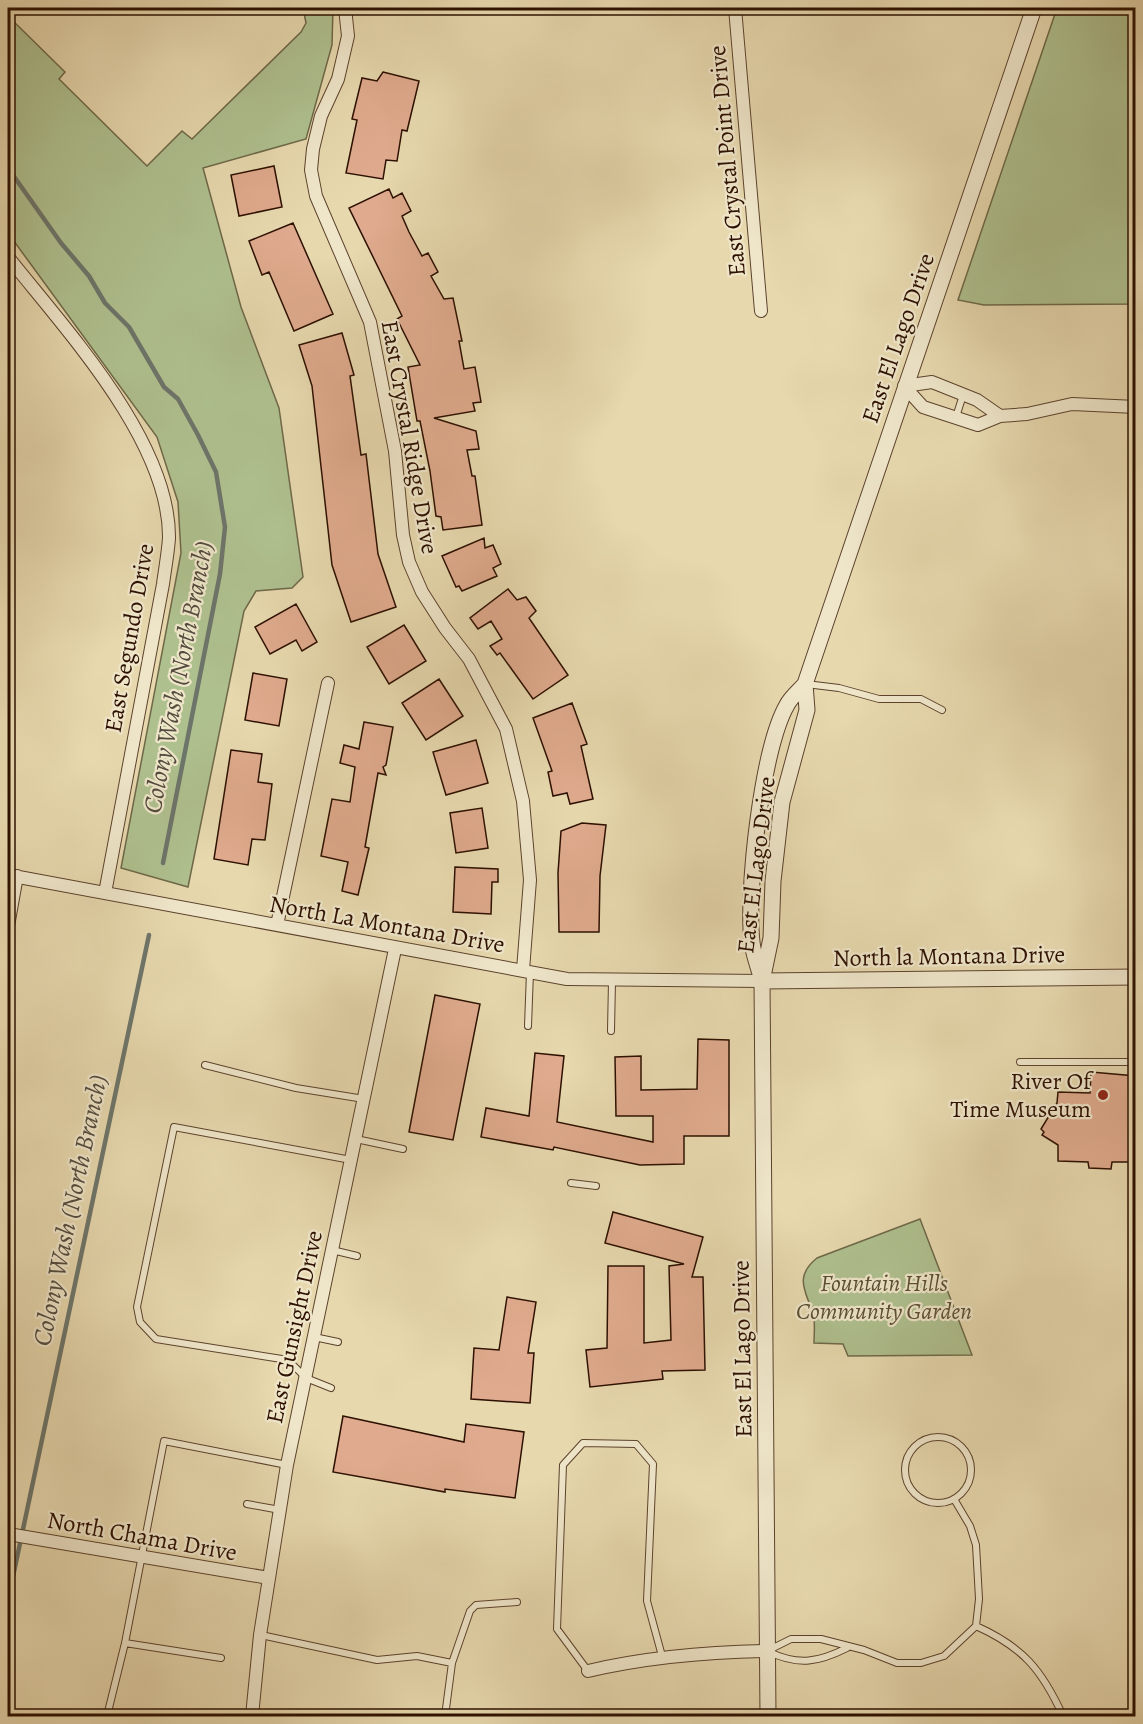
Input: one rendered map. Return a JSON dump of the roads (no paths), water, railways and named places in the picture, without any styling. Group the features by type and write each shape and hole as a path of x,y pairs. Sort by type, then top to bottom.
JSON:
{"street":[{"name":"East Crystal Ridge Drive","path":"345,8 348,36 338,79 321,116 313,149 311,170 316,196 370,322 393,440 403,535 409,562 422,592 445,628 469,659 506,729 524,801 530,880 526,971"},
{"name":"East Crystal Point Drive","path":"735,8 761,311"},
{"name":"East El Lago Drive","path":"762,981 752,942 757,829 768,764 778,728 787,705 805,684 860,525 904,386 1034,8"},
{"name":"East Segundo Drive","path":"8,256 82,350 124,410 149,456 161,494 169,537 163,584 105,893"},
{"path":"904,386 932,382 978,400 1000,416"},
{"path":"904,386 923,407 955,420 978,425 1000,416 1027,414 1072,404 1136,406"},
{"path":"277,926 328,683"},
{"name":"East El Lago Drive","path":"768,1716 762,981 771,938 773,881 782,802 807,710 805,684"},
{"name":"North La Montana Drive","path":"12,875 395,949 567,978 612,981 762,981"},
{"path":"8,926 12,875"},
{"name":"East Gunsight Drive","path":"252,1716 260,1635 287,1465 395,949"},
{"name":"North la Montana Drive","path":"762,981 1136,977"},
{"name":"North Chama Drive","path":"8,1534 269,1578"},
{"path":"588,1671 662,1656 700,1652 768,1651"}],"lane":[{"path":"955,420 963,395"},
{"path":"805,684 839,688 879,699 921,699 942,710"},
{"path":"526,971 528,1026"},
{"path":"611,1031 612,981"},
{"path":"1020,1062 1136,1062"},
{"path":"205,1065 296,1088 364,1099"},
{"path":"331,1388 306,1378 288,1360 156,1339 140,1322 137,1307 174,1127 351,1160"},
{"path":"355,1138 403,1149"},
{"path":"571,1183 596,1186"},
{"path":"332,1250 357,1256"},
{"path":"313,1337 338,1342"},
{"path":"935,1437 955,1442 969,1458 970,1479 966,1489 954,1499 937,1503 927,1501 910,1487 906,1465 915,1446 924,1440 935,1437"},
{"path":"107,1716 125,1642 164,1441 287,1465"},
{"path":"588,1671 557,1629 563,1466 583,1443 636,1444 653,1464 647,1601 662,1656"},
{"path":"768,1651 791,1639 821,1639 864,1650 897,1663 921,1663 944,1656 976,1626 979,1599 976,1545 970,1526 954,1499"},
{"path":"247,1504 280,1510"},
{"path":"445,1716 452,1663 470,1611 476,1605 517,1602"},
{"path":"976,1626 999,1636 1023,1653 1039,1671 1063,1716"},
{"path":"260,1635 376,1660 417,1656 452,1663"},
{"path":"125,1642 221,1658"},
{"path":"768,1651 788,1661 823,1659 848,1647"}],"waterway":[{"name":"Colony Wash (North Branch)","path":"8,168 61,243 89,276 105,303 129,327 164,387 178,399 216,472 225,527 220,574 163,863"},
{"name":"Colony Wash (North Branch)","path":"8,1600 149,935"}],"place":[{"name":"River Of Time Museum","path":"1103,1095"}],"park label":[{"name":"Fountain Hills Community Garden","path":"884,1297"}]}
